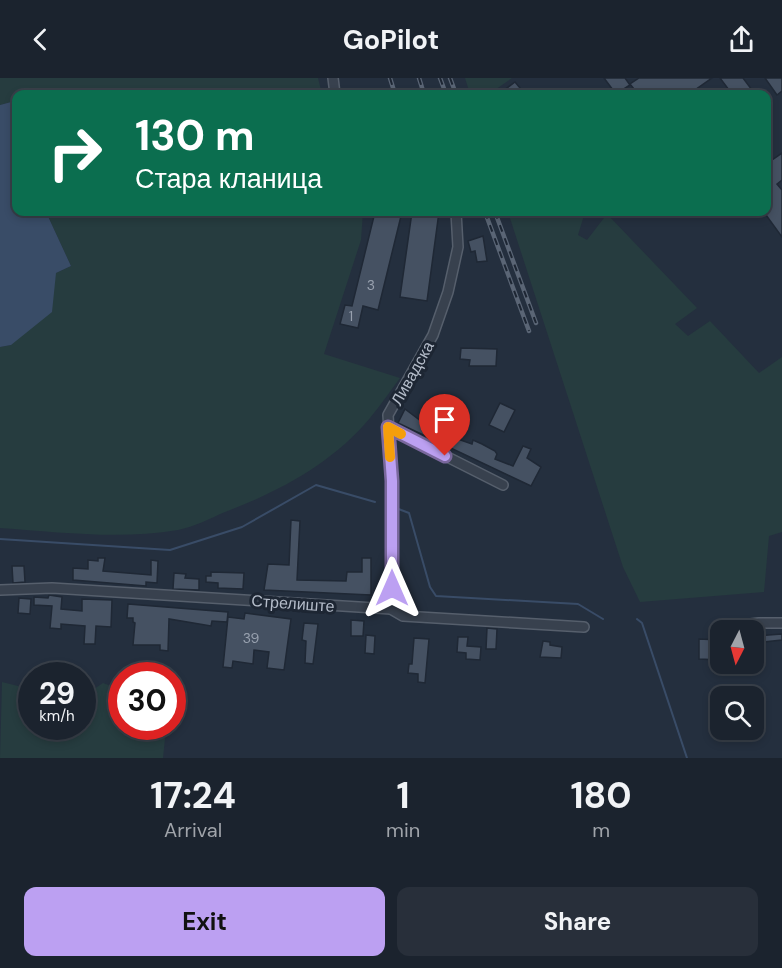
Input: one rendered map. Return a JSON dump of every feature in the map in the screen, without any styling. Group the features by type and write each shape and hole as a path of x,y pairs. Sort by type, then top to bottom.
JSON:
{"street":[{"name":"Ливадска","path":"391,609 392,481 388,415 433,335 448,292 458,247 456,216"},
{"path":"388,427 503,485"},
{"name":"Стрелиште","path":"0,590 52,588 391,609 403,616 584,627"},
{"path":"764,623 782,623"}],"green space":[{"path":"0,78 318,78 321,90 12,90 12,103 0,105"},
{"path":"465,78 512,78 495,90 469,90"},
{"path":"48,216 363,216 361,240 324,354 400,378 355,434 322,462 265,495 196,525 156,533 111,535 0,528 0,347 11,345 56,273 71,266"},
{"path":"509,216 584,216 578,235 587,240 605,216 609,216 697,308 675,324 688,336 710,321 759,373 782,357 782,532 769,536 764,592 640,602 623,567"},
{"path":"2,682 18,686 18,740 96,740 96,688 103,683 108,685 108,740 165,740 163,758 0,758"}],"water":[{"path":"12,103 12,216 48,216 71,266 56,273 52,312 11,345 0,347 0,105"}],"building":[{"path":"604,78 625,78 630,85 622,90 613,90"},
{"path":"639,78 712,78 695,90 635,90 630,84"},
{"path":"720,78 743,78 752,90 729,90"},
{"path":"765,78 782,78 782,91 777,95"},
{"path":"515,82 522,90 504,90"},
{"path":"782,153 782,180 777,184 782,190 782,237 767,216 771,216 771,159"},
{"path":"374,216 401,216 378,310 363,306 358,328 340,324 345,305 352,306"},
{"path":"411,216 438,216 427,301 400,297"},
{"path":"483,236 487,261 477,262 475,251 471,252 468,241"},
{"path":"461,348 497,349 496,366 469,366 470,360 460,359"},
{"path":"500,403 515,410 504,432 489,425"},
{"path":"405,409 425,424 449,434 449,432 456,436 455,438 472,444 473,440 482,444 495,451 497,454 495,459 513,466 523,446 531,449 527,458 541,467 531,486 398,423"},
{"path":"291,520 300,521 297,580 346,581 347,572 362,572 362,558 371,558 371,595 264,590 268,564 289,565"},
{"path":"98,558 105,558 103,571 151,575 151,560 158,561 157,583 146,582 146,586 73,580 73,568 88,569 88,560 98,561"},
{"path":"12,566 24,566 25,582 13,583"},
{"path":"211,572 244,573 243,589 218,588 218,583 206,582 206,576 211,576"},
{"path":"174,573 186,574 185,578 199,579 199,590 173,589"},
{"path":"49,595 62,597 61,609 82,611 82,599 112,600 111,627 96,626 95,644 84,644 85,626 61,624 61,629 50,628 52,606 34,605 34,597 48,598"},
{"path":"19,598 31,599 30,614 18,613"},
{"path":"128,604 228,612 227,622 212,621 211,626 169,619 168,651 160,650 160,645 133,645 135,623 133,618 127,618"},
{"path":"245,613 291,619 284,670 267,668 269,652 254,650 253,664 233,661 232,668 223,667 228,617 244,619"},
{"path":"351,620 364,621 363,636 351,636"},
{"path":"304,623 318,624 313,664 305,663 306,641 302,640"},
{"path":"487,628 497,629 496,649 486,649"},
{"path":"782,634 782,640 764,642 764,635"},
{"path":"366,635 375,636 374,654 365,653"},
{"path":"458,637 468,637 467,646 481,647 480,660 466,659 466,653 457,652"},
{"path":"414,638 429,639 425,683 418,682 418,674 408,673 409,664 412,664"},
{"path":"699,639 710,640 710,660 699,659"},
{"path":"543,641 562,647 561,658 540,657"}],"waterway":[{"path":"0,539 170,550 242,527 316,485 375,502"},
{"path":"396,508 409,513 430,587 436,596 578,604 603,619"},
{"path":"637,619 642,623 687,758"}],"railway":[{"path":"390,78 394,90"},
{"path":"419,78 423,90"},
{"path":"440,78 444,90"},
{"path":"450,78 454,90"},
{"path":"486,216 529,331"},
{"path":"496,216 536,323"}],"slow traffic":[{"path":"390,457 388,427 401,434"}],"route":[{"path":"392,588 392,481 388,427 445,456"}]}
